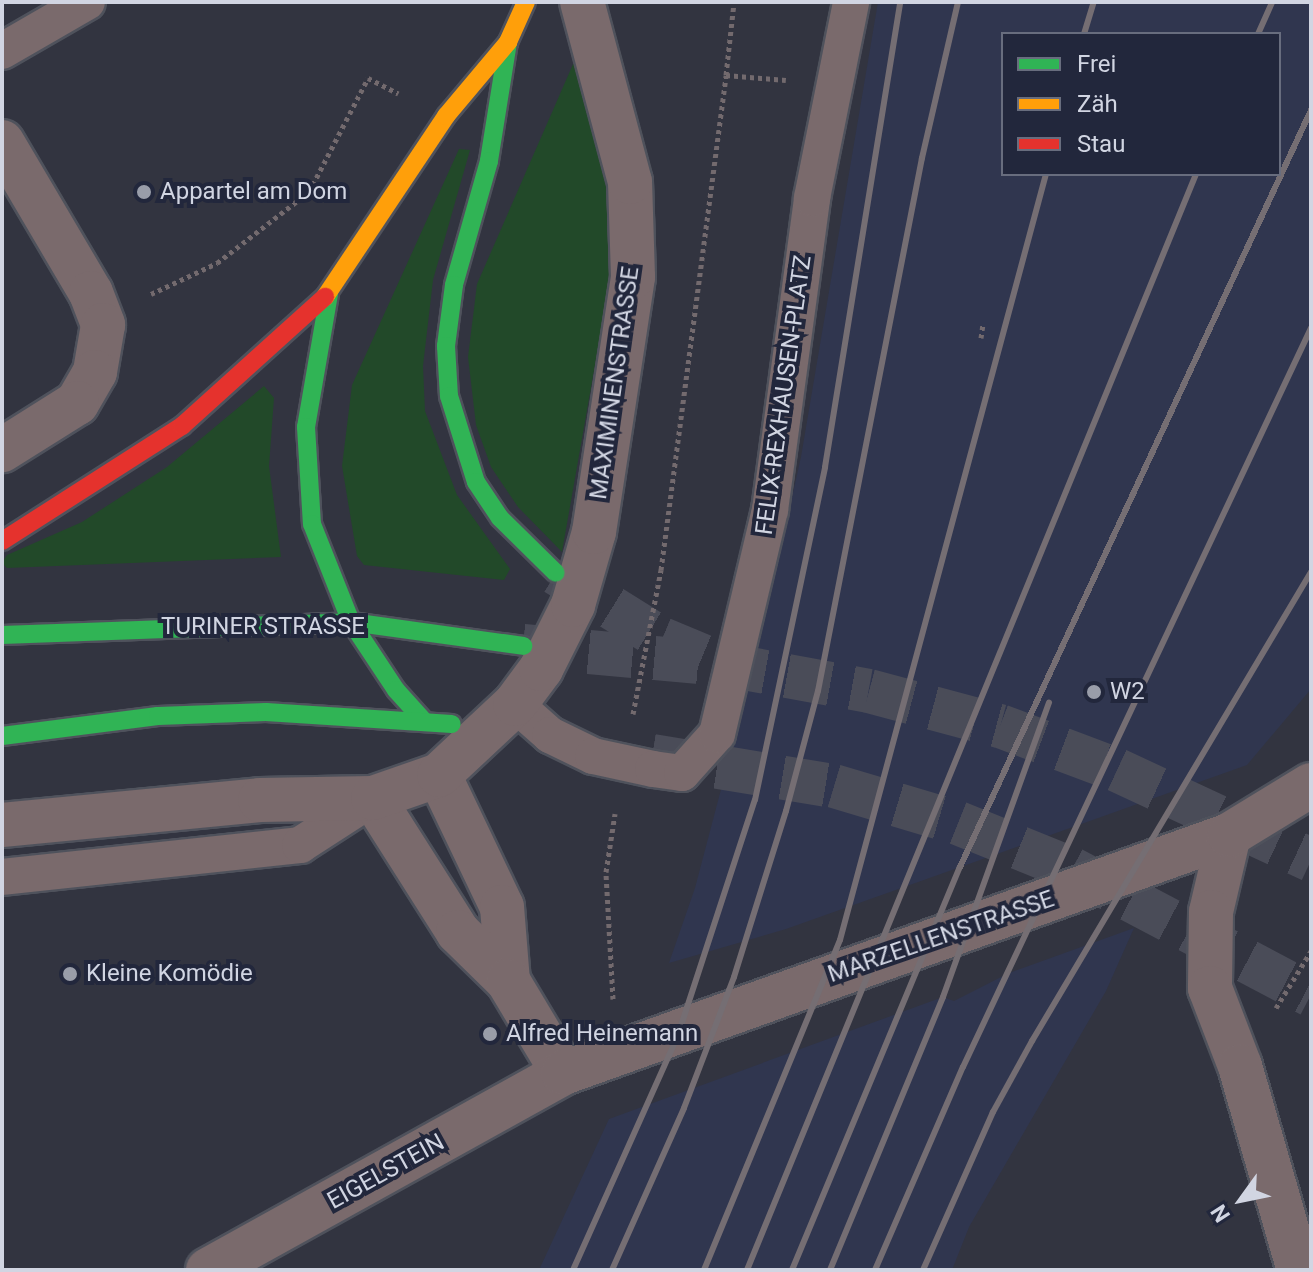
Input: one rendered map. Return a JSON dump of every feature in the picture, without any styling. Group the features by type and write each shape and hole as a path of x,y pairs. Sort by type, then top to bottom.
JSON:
{"main road":[{"path":"526,2 508,42 489,161 454,285 446,346 449,396 476,482 500,518 556,573"},
{"path":"2,541 182,426 329,294 446,116 508,42"},
{"path":"329,294 310,389 306,470 312,524 351,622 396,690 424,721"},
{"name":"TURINER STRASSE","path":"2,635 351,622 523,646"},
{"path":"2,736 204,714 266,712 452,724"}],"street":[{"name":"MAXIMINENSTRASSE","path":"515,704 541,669 573,605 586,561 633,277 630,182 582,2"},
{"path":"2,142 91,293 103,325 95,372 77,403 2,450"},
{"path":"2,825 260,800 373,798 439,775 515,704"},
{"path":"439,775 502,907 508,981"},
{"name":"MARZELLENSTRASSE","path":"563,1073 1229,835 1311,785"},
{"path":"373,798 458,932 508,981 563,1073"},
{"path":"1229,835 1211,912 1210,988 1240,1066 1299,1270"},
{"name":"EIGELSTEIN","path":"208,1270 563,1073"}],"lane":[{"path":"2,51 87,2"},
{"path":"840,63 851,2"},
{"name":"FELIX-REXHAUSEN-PLATZ","path":"515,704 550,735 593,756 682,773 717,734 770,510 812,198 840,63"},
{"path":"2,877 300,845 373,798"}],"path":[{"path":"621,1050 608,963 606,872 623,762 661,570 734,2"},
{"path":"726,75 817,83 840,63"},
{"path":"103,325 130,303 217,263 309,192 368,78 446,116"},
{"path":"981,338 983,324"}],"shaded area":[{"path":"878,2 1311,2 1311,689 1247,765 786,929 669,963 695,888 757,653 801,457"},
{"path":"1134,928 1106,991 969,1227 952,1270 539,1270 609,1119 943,997 954,1001 1009,973"}],"green space":[{"path":"577,55 614,195 614,257 562,552 518,507 491,467 476,425 468,357 477,284"},
{"path":"459,149 470,150 433,280 423,366 425,411 457,495 510,569 504,580 364,565 357,556 342,466 352,385"},
{"path":"264,386 274,398 269,466 281,557 7,568 2,563 7,555 82,522 167,467"}],"tunnel":[{"path":"556,573 662,639 722,664"},
{"path":"523,646 722,664 869,691 1000,726 1117,770 1311,860"},
{"path":"652,756 834,786 958,823 1072,869 1311,995"}],"railway":[{"path":"573,1270 677,1038 755,800 825,467 900,2"},
{"path":"612,1270 684,1108 734,977 786,811 818,691 922,158 958,2"},
{"path":"1085,32 1094,2"},
{"path":"1259,32 1272,2"},
{"path":"1281,175 1311,110"},
{"path":"704,1270 840,940 1045,176"},
{"path":"747,1270 1195,176"},
{"path":"792,1270 960,867 1280,176"},
{"path":"875,1270 963,1067 1311,328"},
{"path":"923,1270 993,1112 1032,1041 1311,572"},
{"path":"830,1270 943,997 1049,703"}],"traffic: fast":[{"path":"508,42 489,161 454,285 446,346 449,396 476,482 500,518 556,573"},
{"path":"329,294 306,427 312,524 351,622 396,690 424,721"},
{"path":"2,635 351,622 523,646"},
{"path":"2,736 158,716 266,712 452,724"}],"traffic: slow":[{"path":"325,297 446,116 508,42 526,2"}],"traffic: jam":[{"path":"2,541 182,426 325,297"}],"place":[{"name":"Appartel am Dom","path":"144,192"},
{"name":"W2","path":"1094,692"},
{"name":"Kleine Komödie","path":"70,974"},
{"name":"Alfred Heinemann","path":"490,1034"}]}
